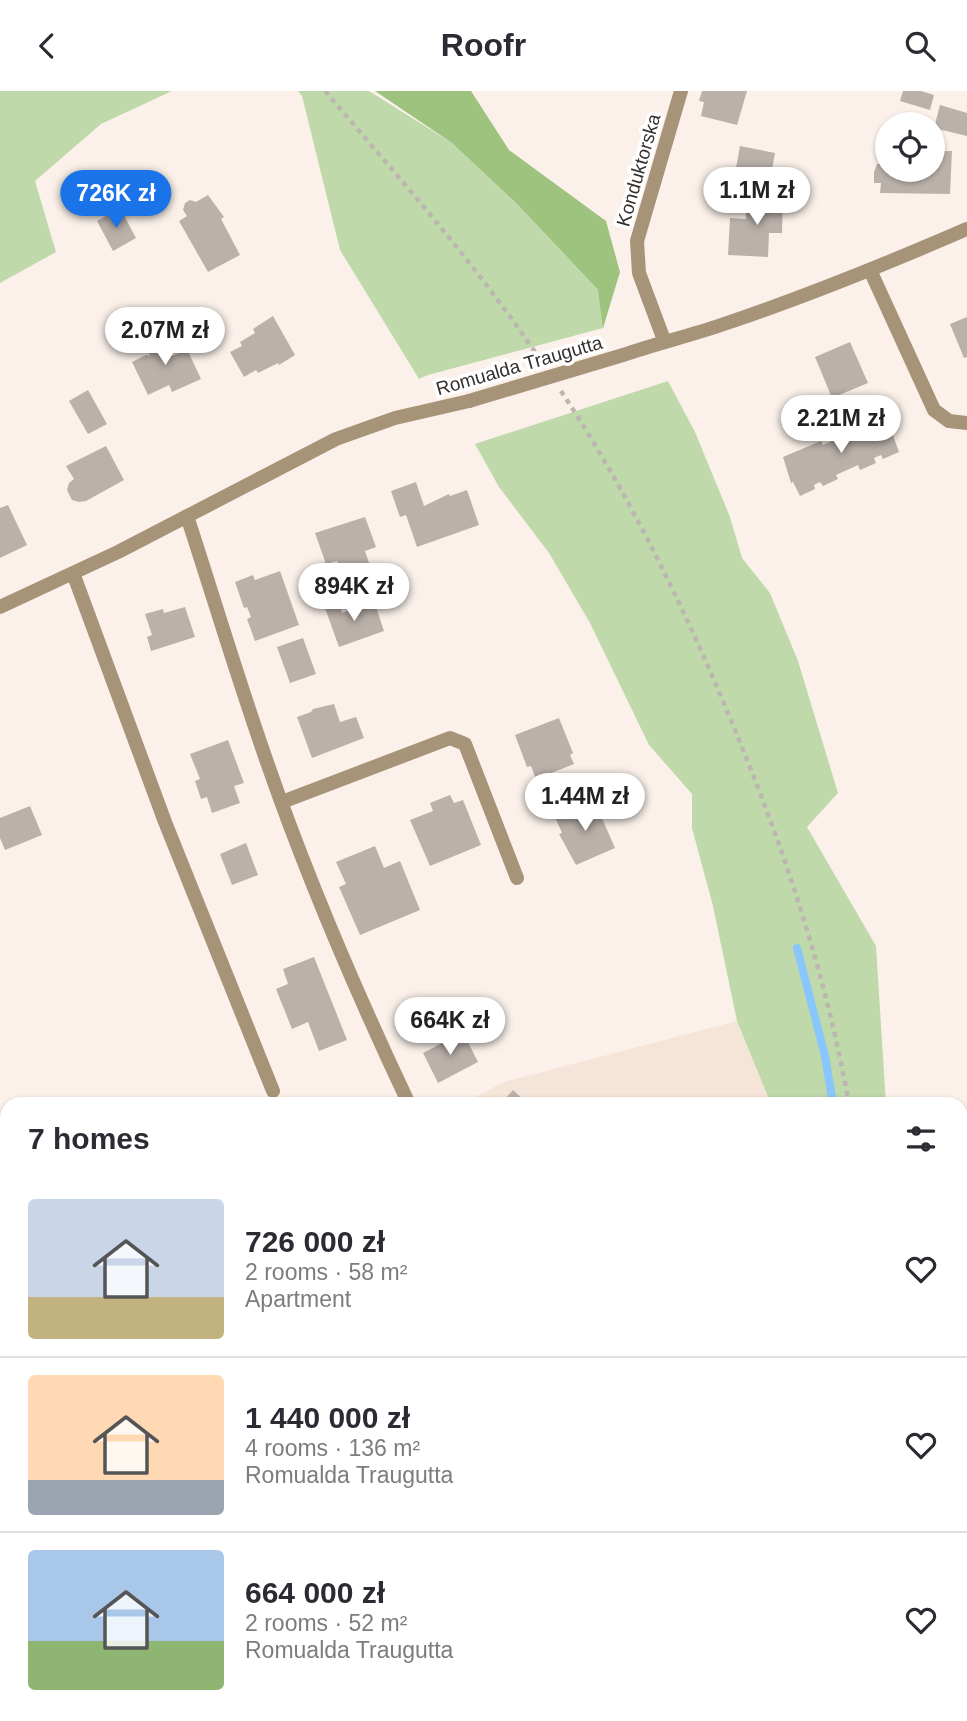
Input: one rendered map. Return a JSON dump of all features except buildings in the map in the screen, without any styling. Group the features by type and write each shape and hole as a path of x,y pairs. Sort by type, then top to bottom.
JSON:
{"street":[{"name":"Konduktorska","path":"664,340 639,273 637,241 681,91"},
{"name":"Romualda Traugutta","path":"0,607 118,552 335,439 394,418 470,401 664,340 718,326 870,270 967,229"},
{"path":"870,270 934,410 948,421 967,423"},
{"path":"187,516 268,766 358,992 406,1097"},
{"path":"73,573 165,822 273,1091"},
{"path":"282,802 450,738 465,744 517,878"}],"path":[{"path":"325,91 442,229 544,365"},
{"path":"559,389 662,567 745,754 792,879 847,1097"}],"shaded area":[{"path":"737,1021 768,1097 475,1097 504,1082"}],"green space":[{"path":"0,91 172,91 101,124 35,181 56,252 0,283"},
{"path":"298,91 369,91 452,143 518,205 610,303 603,328 419,379 340,250 302,96"},
{"path":"375,91 471,91 509,150 606,221 620,272 603,328 598,290 518,205 452,143"},
{"path":"668,381 695,432 730,517 742,558 770,593 798,661 838,793 807,827 876,946 886,1097 768,1097 737,1021 713,906 692,828 692,794 649,745 590,623 549,553 499,487 475,444"}],"waterway":[{"path":"797,948 825,1056 832,1097"}]}
